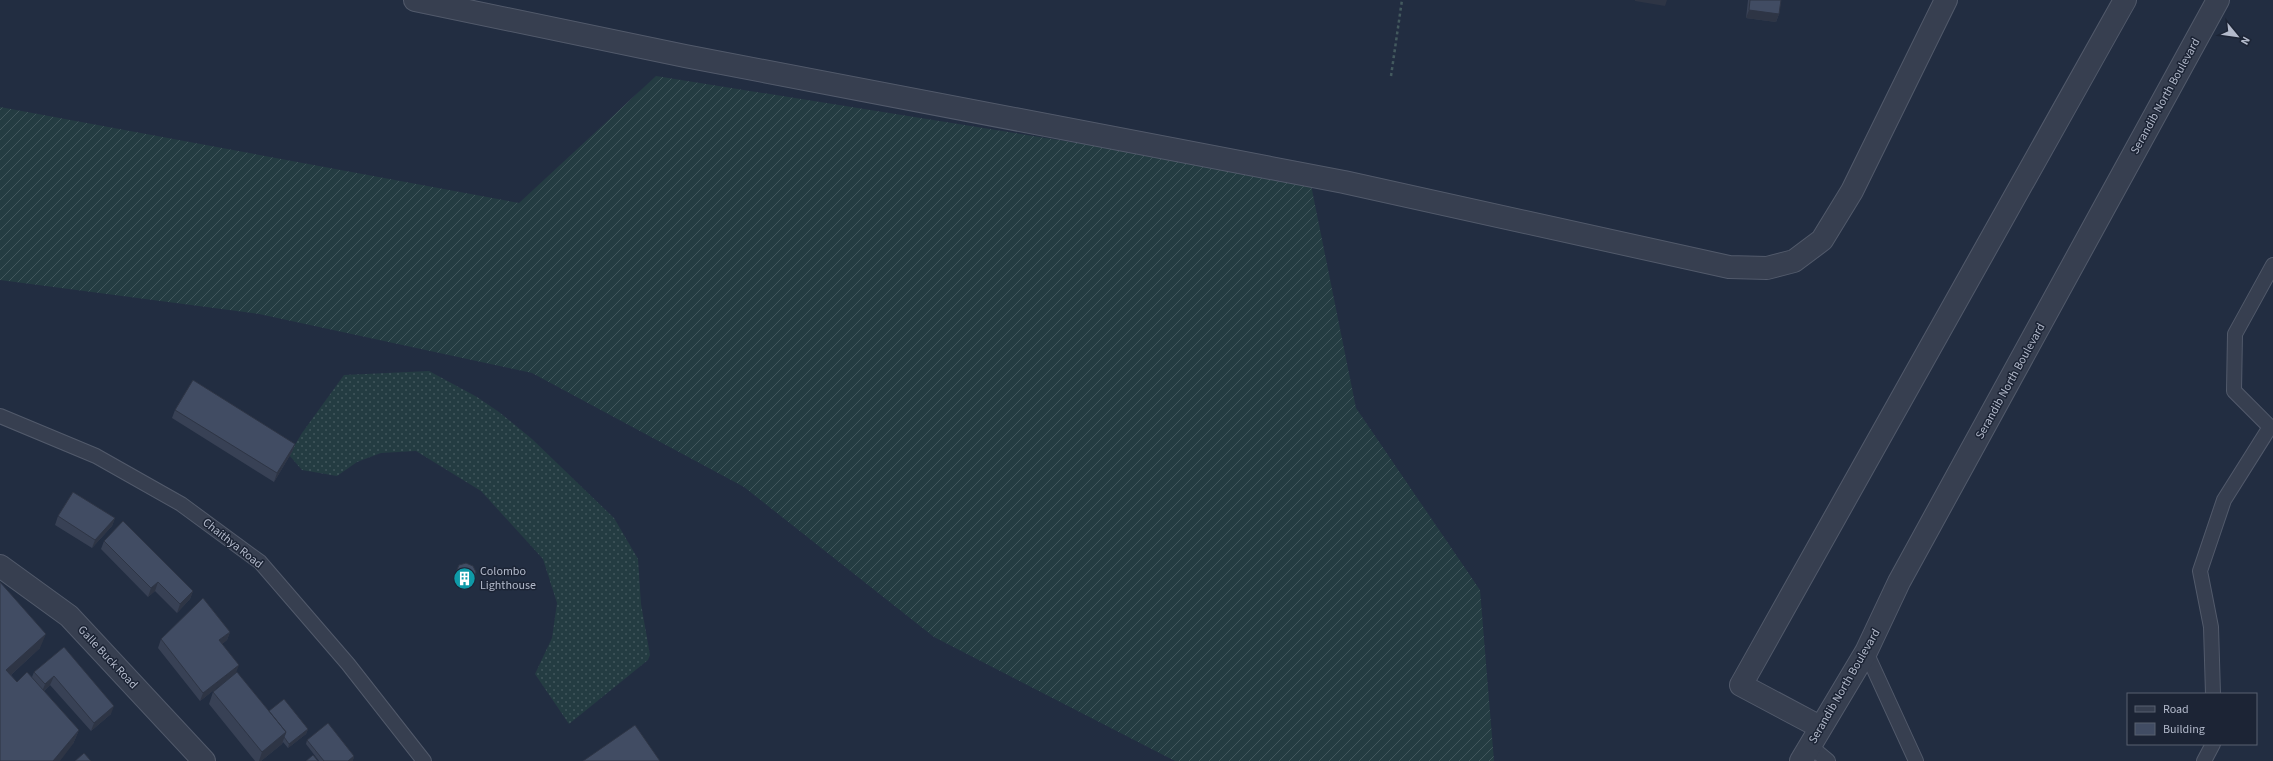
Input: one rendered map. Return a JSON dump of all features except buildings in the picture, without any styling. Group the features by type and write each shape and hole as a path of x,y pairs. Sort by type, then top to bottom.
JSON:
{"street":[{"path":"415,0 685,56 1344,182 1729,267 1767,268 1794,261 1822,240 1852,190 1946,0"},
{"path":"1810,745 1741,685 2125,0"},
{"name":"Serandib North Boulevard","path":"1810,745 1866,652 1899,582 2218,0"},
{"name":"Galle Buck Road","path":"0,566 69,616 204,761"}],"lane":[{"path":"2213,693 2211,627 2200,571 2224,500 2272,427 2234,391 2234,370 2235,334 2273,265"},
{"name":"Chaithya Road","path":"0,416 96,456 181,504 260,562 348,664 424,761"},
{"path":"1866,652 1916,761"},
{"path":"1810,745 1828,761"},
{"path":"2204,761 2212,745"}],"path":[{"path":"1391,76 1402,0"}],"green space":[{"path":"656,76 1310,180 1356,408 1480,590 1494,761 1175,761 934,637 744,487 532,373 259,314 0,280 0,107 519,203"},
{"path":"429,371 477,397 499,412 532,439 614,518 638,559 641,604 650,655 648,660 569,724 535,674 552,638 557,603 543,559 481,491 416,451 381,453 357,462 337,476 302,470 289,455 302,433 344,375"}],"place":[{"name":"Colombo Lighthouse","path":"464,578"}]}
